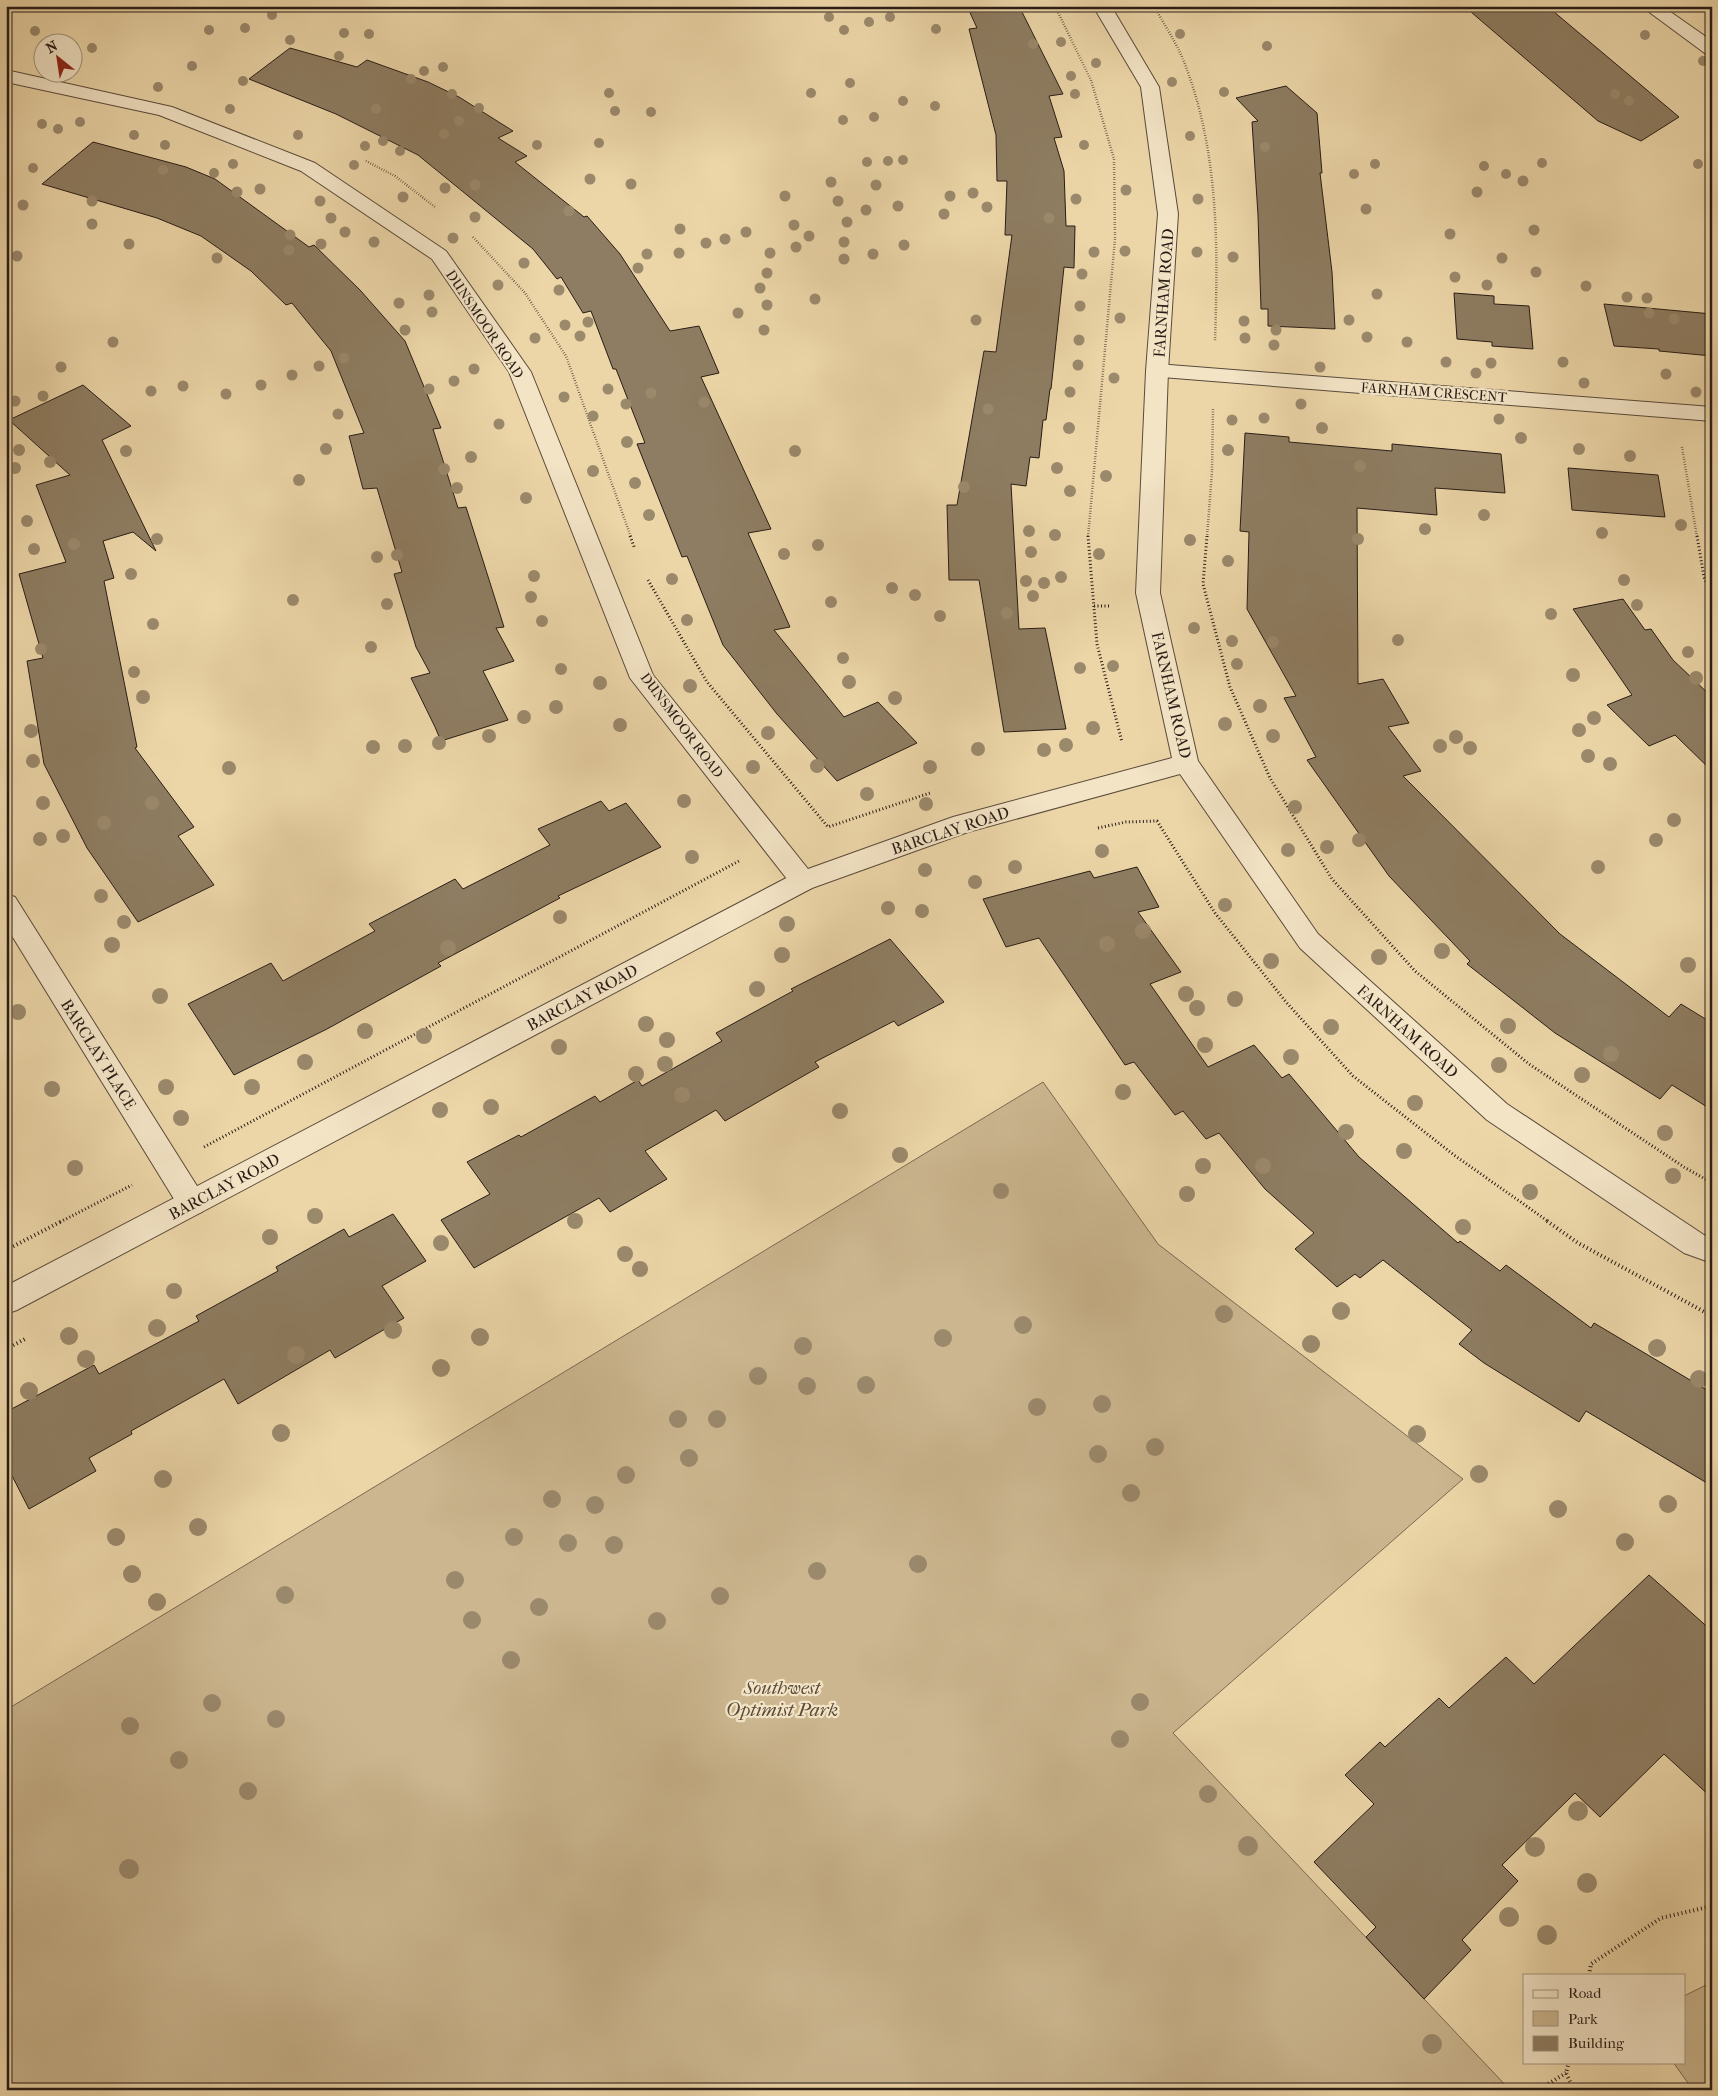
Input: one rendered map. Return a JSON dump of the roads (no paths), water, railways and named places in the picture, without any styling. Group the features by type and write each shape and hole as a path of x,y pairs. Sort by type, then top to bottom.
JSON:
{"street":[{"name":"FARNHAM ROAD","path":"1102,6 1150,87 1168,214 1157,371 1148,593 1186,763 1309,941 1497,1112 1694,1244 1712,1251"},
{"path":"1650,6 1712,50"},
{"name":"DUNSMOOR ROAD","path":"6,76 165,111 308,167 439,256 520,372 642,678 803,881"},
{"name":"FARNHAM CRESCENT","path":"1157,371 1712,414"},
{"name":"BARCLAY ROAD","path":"6,1301 803,881 962,824 1186,763"},
{"name":"BARCLAY PLACE","path":"6,904 192,1203"}],"park label":[{"name":"Southwest Optimist Park","path":"782,1698"}]}
